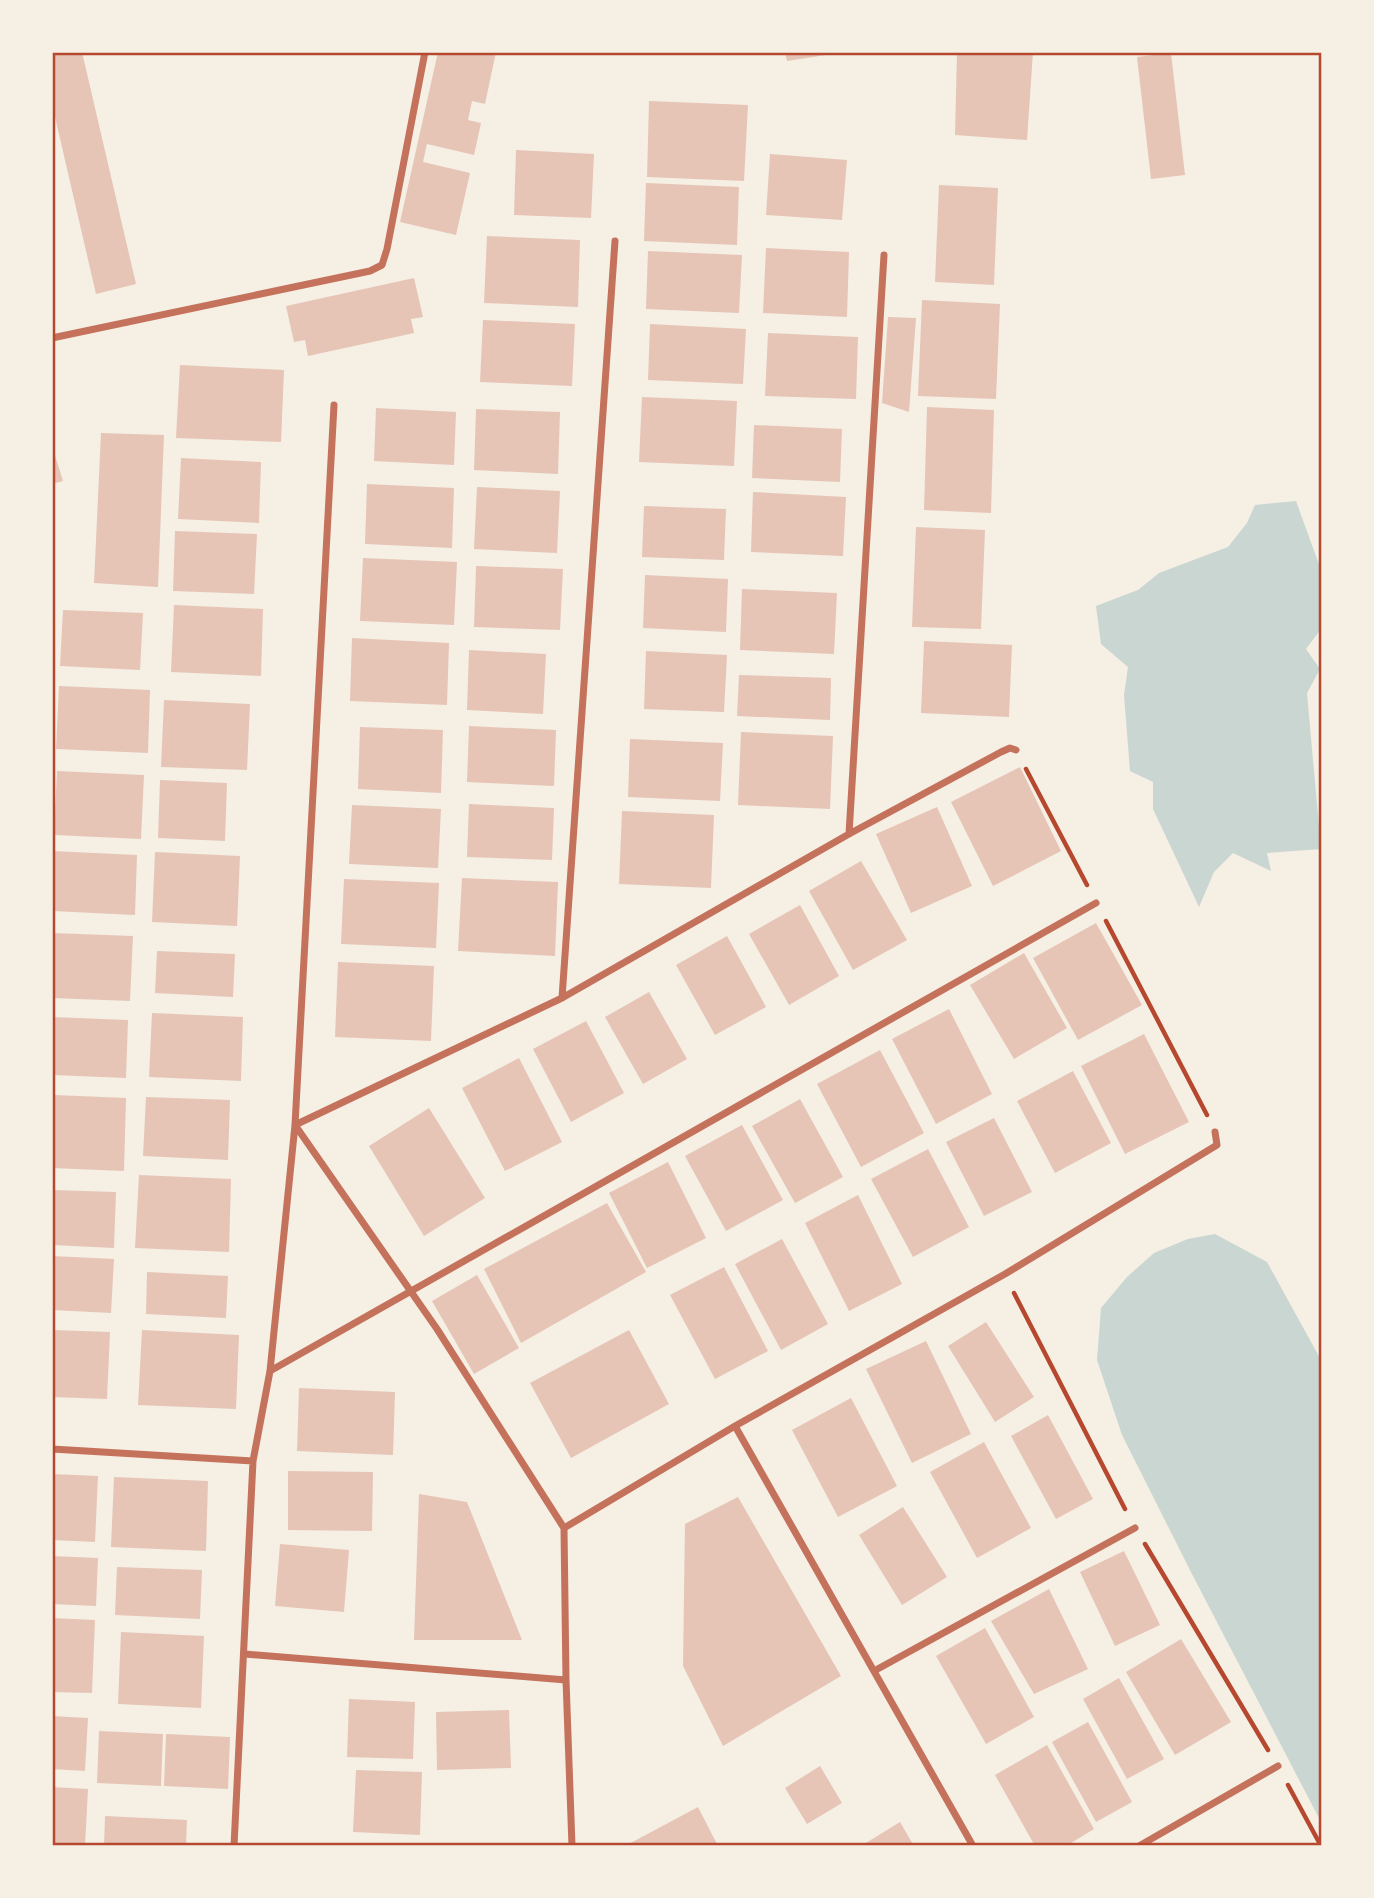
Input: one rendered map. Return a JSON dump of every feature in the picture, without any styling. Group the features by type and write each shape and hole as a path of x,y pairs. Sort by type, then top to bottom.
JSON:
{"street":[{"path":"52,338 370,271 382,265 425,52"},
{"path":"562,998 615,241"},
{"path":"849,834 884,255"},
{"path":"234,1846 253,1461 270,1371 295,1125 334,405"},
{"path":"295,1125 562,998 849,834 1001,752 1010,748 1016,750"},
{"path":"270,1371 1097,903"},
{"path":"295,1125 437,1329 564,1528 572,1846"},
{"path":"564,1528 735,1426 1005,1274 1217,1145 1215,1132"},
{"path":"735,1426 973,1846"},
{"path":"52,1448 253,1461"},
{"path":"874,1671 1135,1528"},
{"path":"245,1654 566,1680"},
{"path":"1139,1846 1278,1766"}],"path":[{"path":"1016,750 1215,1132"},
{"path":"1005,1274 1135,1528 1278,1766 1321,1846"}],"shaded area":[{"path":"1296,501 1321,570 1321,629 1306,649 1320,669 1307,693 1321,849 1267,853 1271,871 1233,853 1214,872 1199,907 1153,809 1153,782 1130,771 1124,695 1128,667 1101,644 1096,606 1138,590 1159,573 1228,547 1247,523 1255,505"},
{"path":"1215,1234 1267,1262 1321,1360 1321,1822 1122,1435 1097,1360 1101,1308 1127,1277 1154,1253 1188,1239"}],"building":[{"path":"52,52 82,52 136,284 96,294 52,104"},
{"path":"438,52 496,52 485,104 472,101 468,120 481,123 474,155 427,144 423,162 470,173 456,235 400,222"},
{"path":"785,52 831,52 832,54 787,61"},
{"path":"957,52 1033,52 1027,140 955,135"},
{"path":"1171,53 1185,175 1151,179 1137,57"},
{"path":"649,101 748,105 744,181 647,177"},
{"path":"516,150 594,154 591,218 514,215"},
{"path":"770,154 847,160 842,220 766,215"},
{"path":"646,183 739,187 737,245 644,241"},
{"path":"939,185 998,188 994,285 935,282"},
{"path":"487,236 580,240 578,307 484,303"},
{"path":"766,248 849,252 847,317 763,313"},
{"path":"648,251 742,255 739,313 646,309"},
{"path":"414,278 423,317 411,319 414,333 308,356 305,340 294,342 286,306"},
{"path":"922,300 1000,304 996,399 918,396"},
{"path":"888,317 916,318 909,412 882,403"},
{"path":"483,320 575,324 572,386 480,382"},
{"path":"650,324 746,329 743,384 648,380"},
{"path":"768,333 858,337 856,399 765,396"},
{"path":"180,365 284,370 281,442 176,438"},
{"path":"642,397 737,401 734,466 639,462"},
{"path":"927,407 994,410 991,513 924,510"},
{"path":"376,408 456,412 454,465 374,461"},
{"path":"476,409 560,412 558,474 474,470"},
{"path":"754,425 842,429 840,482 752,478"},
{"path":"101,433 164,435 158,587 94,583"},
{"path":"52,446 63,481 52,484"},
{"path":"181,458 261,462 259,523 178,519"},
{"path":"367,484 454,488 452,548 365,544"},
{"path":"477,487 560,491 557,553 474,549"},
{"path":"753,492 846,497 843,556 751,552"},
{"path":"644,506 726,509 724,560 642,557"},
{"path":"916,527 985,530 981,629 912,627"},
{"path":"175,531 257,534 254,594 173,591"},
{"path":"363,558 457,562 454,625 360,621"},
{"path":"476,566 563,569 560,630 474,627"},
{"path":"645,575 728,579 726,632 643,628"},
{"path":"742,589 837,593 834,654 740,650"},
{"path":"174,605 263,609 261,676 171,672"},
{"path":"63,610 143,613 140,670 60,666"},
{"path":"352,638 449,643 447,705 350,701"},
{"path":"924,641 1012,645 1009,717 921,713"},
{"path":"469,650 546,654 543,714 467,710"},
{"path":"646,651 727,655 724,712 644,709"},
{"path":"739,675 831,678 830,720 737,716"},
{"path":"59,686 150,690 148,753 56,749"},
{"path":"164,700 250,704 247,770 161,767"},
{"path":"469,726 556,730 554,786 467,782"},
{"path":"360,727 443,730 441,793 358,789"},
{"path":"741,732 833,736 830,809 738,805"},
{"path":"630,739 723,743 720,801 628,797"},
{"path":"1020,767 1061,851 993,886 951,802"},
{"path":"57,771 144,775 141,839 54,835"},
{"path":"160,780 227,783 225,841 158,838"},
{"path":"469,804 554,808 552,860 467,857"},
{"path":"352,805 441,809 438,868 349,864"},
{"path":"937,807 972,886 911,913 876,834"},
{"path":"622,811 714,815 711,888 619,884"},
{"path":"52,851 137,855 135,915 52,911"},
{"path":"155,852 240,856 237,926 152,922"},
{"path":"861,861 907,940 853,970 809,891"},
{"path":"462,878 558,882 555,956 458,951"},
{"path":"344,879 439,883 436,948 341,944"},
{"path":"800,905 839,976 789,1005 749,934"},
{"path":"1096,923 1142,1005 1078,1040 1033,958"},
{"path":"52,933 133,936 130,1001 52,998"},
{"path":"727,936 766,1007 715,1035 676,965"},
{"path":"157,951 235,954 233,997 155,993"},
{"path":"1024,953 1067,1028 1014,1059 970,985"},
{"path":"338,962 434,966 431,1041 335,1037"},
{"path":"649,992 687,1059 643,1084 605,1017"},
{"path":"949,1009 992,1094 936,1124 892,1039"},
{"path":"152,1013 243,1017 241,1081 149,1077"},
{"path":"52,1017 128,1020 126,1078 52,1075"},
{"path":"586,1021 624,1093 571,1122 533,1049"},
{"path":"1144,1034 1189,1122 1125,1154 1081,1066"},
{"path":"880,1050 924,1133 861,1167 817,1084"},
{"path":"519,1058 562,1142 505,1171 462,1088"},
{"path":"1073,1071 1111,1143 1055,1173 1017,1101"},
{"path":"55,1095 126,1098 124,1171 52,1168"},
{"path":"146,1097 230,1100 228,1160 143,1156"},
{"path":"800,1099 843,1177 795,1203 752,1126"},
{"path":"429,1108 485,1198 424,1236 369,1146"},
{"path":"994,1118 1032,1192 984,1216 946,1142"},
{"path":"742,1125 783,1200 726,1231 685,1156"},
{"path":"928,1149 969,1227 913,1257 871,1179"},
{"path":"668,1162 706,1238 647,1268 609,1193"},
{"path":"139,1175 231,1179 229,1252 135,1248"},
{"path":"52,1190 116,1192 114,1248 52,1245"},
{"path":"858,1195 902,1284 849,1311 805,1223"},
{"path":"607,1203 646,1272 521,1343 484,1269"},
{"path":"782,1239 828,1324 781,1350 735,1264"},
{"path":"52,1256 114,1259 111,1313 52,1310"},
{"path":"724,1267 768,1351 715,1379 670,1295"},
{"path":"147,1272 228,1276 226,1318 146,1314"},
{"path":"477,1275 519,1348 474,1374 432,1301"},
{"path":"986,1322 1034,1397 995,1422 948,1346"},
{"path":"52,1330 110,1332 107,1399 52,1397"},
{"path":"142,1330 239,1335 236,1409 138,1405"},
{"path":"629,1330 669,1404 571,1458 530,1383"},
{"path":"926,1341 971,1434 912,1463 866,1369"},
{"path":"299,1388 395,1392 393,1455 297,1451"},
{"path":"851,1398 897,1486 838,1517 792,1430"},
{"path":"1048,1415 1093,1499 1056,1519 1011,1436"},
{"path":"984,1442 1031,1528 977,1558 930,1472"},
{"path":"288,1471 373,1472 372,1531 288,1530"},
{"path":"52,1474 98,1476 95,1542 52,1540"},
{"path":"114,1477 208,1481 206,1551 111,1547"},
{"path":"419,1494 467,1502 522,1640 414,1640"},
{"path":"738,1497 841,1676 723,1746 683,1666 685,1524"},
{"path":"903,1507 947,1577 902,1605 859,1535"},
{"path":"280,1544 349,1550 344,1612 275,1606"},
{"path":"1124,1551 1160,1625 1115,1646 1080,1572"},
{"path":"52,1556 98,1558 96,1606 52,1604"},
{"path":"117,1567 202,1570 200,1619 115,1615"},
{"path":"1049,1589 1088,1669 1034,1694 991,1621"},
{"path":"52,1618 95,1620 92,1693 52,1692"},
{"path":"985,1628 1034,1717 986,1744 936,1656"},
{"path":"121,1632 204,1636 201,1708 118,1704"},
{"path":"1181,1639 1231,1722 1175,1755 1126,1672"},
{"path":"1119,1678 1164,1759 1127,1779 1083,1699"},
{"path":"349,1699 415,1702 413,1759 347,1757"},
{"path":"509,1710 511,1768 437,1770 436,1712"},
{"path":"52,1716 88,1718 85,1771 52,1769"},
{"path":"1088,1722 1132,1802 1096,1822 1052,1742"},
{"path":"99,1731 163,1734 161,1786 97,1783"},
{"path":"166,1734 230,1737 228,1789 164,1786"},
{"path":"1047,1745 1094,1829 1066,1846 1035,1846 995,1775"},
{"path":"820,1766 842,1803 807,1824 785,1788"},
{"path":"356,1770 422,1772 420,1835 353,1832"},
{"path":"52,1787 88,1789 85,1846 52,1846"},
{"path":"698,1807 718,1846 625,1846"},
{"path":"105,1816 187,1820 186,1846 104,1846"},
{"path":"900,1822 914,1846 861,1846"}]}
